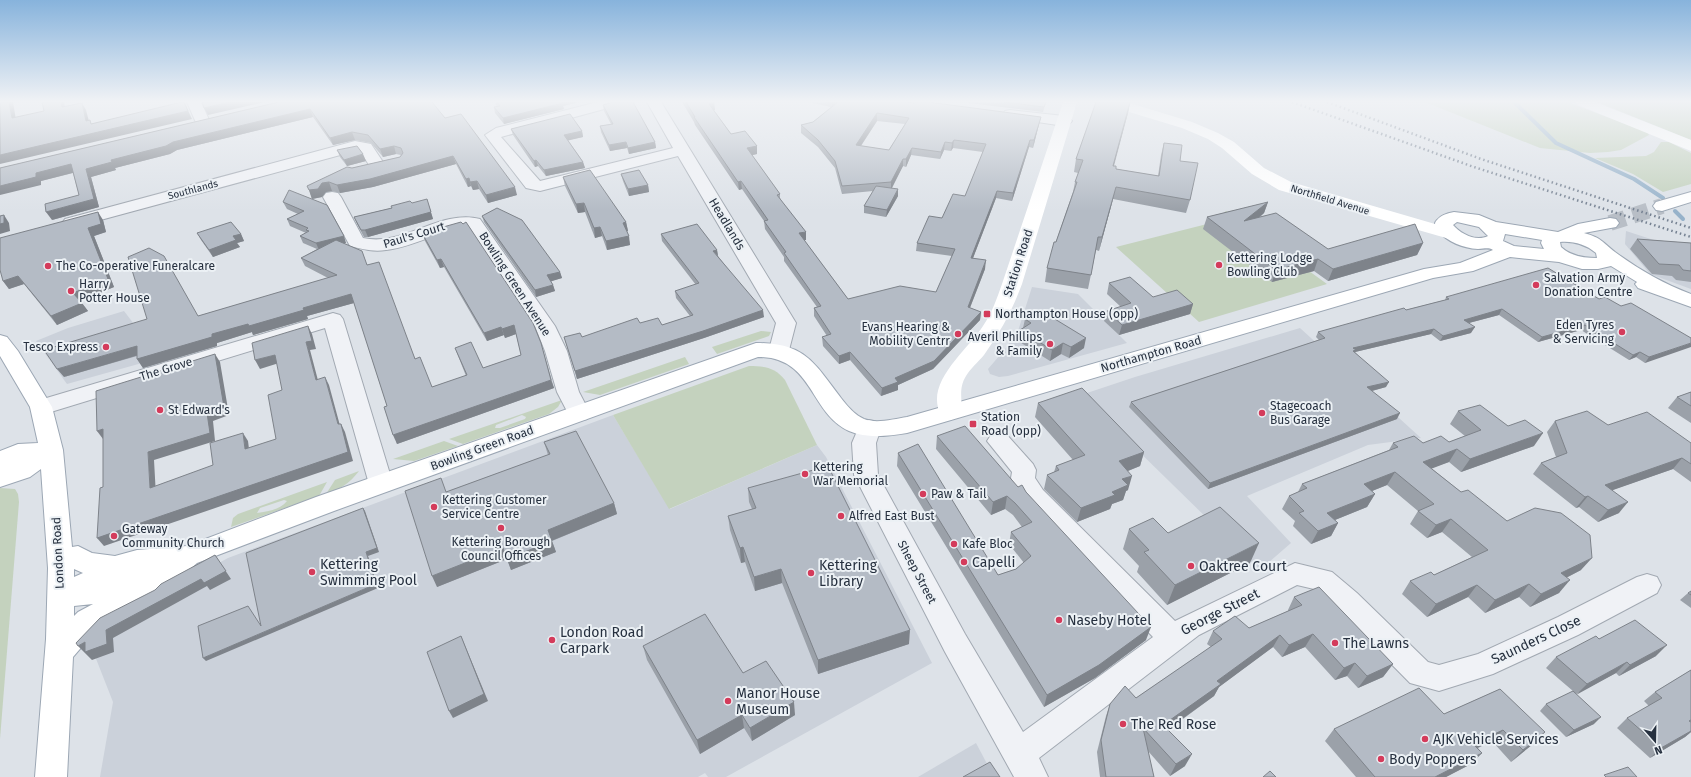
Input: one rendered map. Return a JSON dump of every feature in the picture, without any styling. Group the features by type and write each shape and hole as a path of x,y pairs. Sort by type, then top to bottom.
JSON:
{"main road":[{"name":"Station Road","path":"950,412 949,389 957,372 984,339 1000,313 1012,284 1058,138"},
{"name":"Northfield Avenue","path":"1217,138 1228,145 1258,171 1285,186 1379,214 1454,231"},
{"path":"1672,138 1691,146"},
{"path":"1662,206 1691,197"},
{"path":"1495,243 1483,222 1463,217 1454,231 1495,243 1564,257 1578,262 1602,257"},
{"path":"1564,257 1556,252 1550,243 1552,239 1578,229 1610,223 1597,236 1596,241 1602,257"},
{"name":"Northampton Road","path":"1431,273 1454,260 1459,251 1454,231"},
{"path":"1495,243 1561,236 1590,242 1602,257 1625,278 1691,301"},
{"name":"Northampton Road","path":"869,428 907,425 1431,273 1478,263 1495,243"},
{"name":"London Road","path":"0,342 11,356 41,407 51,450 60,558 61,599 51,777"},
{"name":"Bowling Green Road","path":"61,599 126,586 236,537 381,484 738,356 756,350 779,350"},
{"path":"779,350 799,359 845,418 853,423 869,428"},
{"path":"0,460 18,453 51,450"},
{"path":"0,478 21,472 51,450"},
{"path":"60,558 78,557 86,563 115,567"},
{"name":"Bowling Green Road","path":"61,599 115,567 137,561 180,563"},
{"path":"59,653 88,620 150,588 180,563"}],"street":[{"path":"494,138 532,184 540,186 683,150"},
{"name":"Headlands","path":"676,138 786,323 779,350"},
{"name":"Southlands","path":"53,228 355,146 364,147 374,158 376,165"},
{"name":"Paul's Court","path":"332,197 356,242 362,244 383,246 443,226 463,222 474,223"},
{"name":"Bowling Green Avenue","path":"474,223 545,326 556,351 568,392 579,413"},
{"name":"The Grove","path":"41,407 333,319 381,484"},
{"name":"Sheep Street","path":"869,428 864,443 866,476 955,643 1026,766"},
{"path":"999,441 1024,470 1023,478 1034,497 1172,637"},
{"name":"George Street","path":"1026,766 1172,637 1189,626 1295,574 1322,580 1347,601 1420,674"},
{"name":"Saunders Close","path":"1420,674 1439,678 1483,665 1568,626 1647,585"}],"shaded area":[{"path":"1626,231 1691,252 1691,289 1650,274 1625,244"},
{"path":"1032,287 1078,294 1127,343 1008,376 999,377 990,374 988,369 1018,331"},
{"path":"124,311 140,332 142,363 67,384 36,341 68,328"},
{"path":"1300,328 1421,438 1368,445 1247,496 1291,543 1260,570 1081,395 1135,377"},
{"path":"613,415 670,509 817,445 826,457 932,663 726,777 708,777 705,773 698,777 100,777 113,702 91,646 110,622 228,558"},
{"path":"976,743 994,777 918,777"}],"green space":[{"path":"1516,138 1643,138 1621,150 1608,152 1590,153 1540,148"},
{"path":"1661,142 1669,142 1691,153 1691,184 1663,192 1633,174 1595,158 1646,156 1654,152"},
{"name":"Kettering Lodge Bowling Club","path":"1226,211 1327,284 1199,322 1116,247 1211,223"},
{"path":"761,331 771,332 769,336 717,354 712,347"},
{"path":"685,357 689,364 600,395 583,392"},
{"path":"749,366 769,368 777,372 785,380 817,445 669,509 613,415"},
{"path":"562,400 558,407 549,414 463,444 449,439","holes":["522,415 526,417 525,419 500,428 495,428 496,425"]},
{"path":"444,441 458,446 414,461 393,459"},
{"path":"359,471 344,486 326,494 335,480"},
{"path":"327,482 319,496 231,527 233,518 238,514","holes":["284,500 287,501 278,508 257,513 260,508"]},
{"path":"0,488 15,489 18,494 19,502 0,739"}],"building":[{"path":"0,138 72,138 0,155"},
{"path":"126,138 189,138 173,142 166,146 111,160 112,162 86,169 94,199 46,212 45,204 79,195 71,164 36,173 36,177 0,186 0,168"},
{"path":"371,138 479,138 515,187 486,195 477,181 470,182 469,178 466,179 453,156 370,179 337,185 329,182 322,183 318,189 309,190 307,186 347,167 352,168 400,157 403,153 401,148 394,146 380,149"},
{"path":"518,138 566,138 583,162 544,170 536,160 534,161"},
{"path":"606,138 653,138 655,142 628,148 626,142 609,145"},
{"path":"708,138 751,138 757,146 747,148 780,194 777,195 806,232 799,233 848,299 900,286 936,292 955,249 917,243 929,216 942,218 953,194 965,196 986,144 954,140 952,143 945,142 941,152 912,148 906,159 903,159 891,182 842,186 835,161 816,138 860,138 856,145 889,150 896,138 1035,138 1034,140 1030,140 1013,193 997,191 971,258 986,260 968,307 981,312 934,361 895,378 898,382 882,388 850,352 839,356 822,337 831,334 814,308 821,306 784,253 786,252 764,221 768,220 741,181 738,182"},
{"path":"1083,138 1120,138 1113,166 1116,166 1116,169 1159,176 1164,143 1182,145 1180,161 1198,163 1190,200 1116,187 1102,237 1098,237 1091,275 1047,268 1054,242 1056,242 1083,160 1076,159"},
{"path":"357,146 363,154 344,160 337,150"},
{"path":"590,170 626,222 623,223 629,236 606,241 600,227 594,228 584,203 576,204 563,177"},
{"path":"639,170 648,185 628,189 621,174"},
{"path":"876,186 898,189 887,210 864,206"},
{"path":"289,190 327,205 344,236 316,243 300,236 309,231 306,230 308,228 287,219 304,211 283,202"},
{"path":"427,199 431,212 365,230 361,230 354,217 392,208 391,206 410,201 412,203"},
{"path":"1268,202 1244,221 1276,213 1328,249 1415,224 1423,243 1333,269 1318,259 1276,270 1207,217"},
{"path":"497,208 522,220 560,272 547,275 553,285 535,290 482,216"},
{"path":"98,212 101,224 88,228 108,279 73,293 82,303 51,316 18,276 3,281 0,270 0,238"},
{"path":"4,215 4,223 0,224 0,216"},
{"path":"231,222 241,234 233,236 236,240 209,250 197,233"},
{"path":"461,222 463,224 466,222 533,323 541,343 551,380 393,435 384,407 387,406 351,294 249,326 248,324 212,334 212,337 137,359 137,346 57,369 44,350 147,319 128,257 149,248 164,256 198,316 337,275 301,258 336,240 362,251 367,265 379,262 415,359 420,357 432,387 467,375 455,348 471,342 483,368 521,355 514,325 502,329 501,327 484,333 441,259 437,260 422,233"},
{"path":"697,224 717,250 713,251 763,310 703,331 575,371 564,337 580,333 582,337 637,318 640,323 658,318 662,325 693,315 675,291 699,283 661,234"},
{"path":"1637,239 1691,243 1691,271 1683,270 1679,265 1659,264"},
{"path":"1548,268 1599,299 1605,297 1621,306 1631,303 1691,338 1691,343 1649,357 1640,352 1633,355 1585,325 1542,337 1502,309 1464,320 1475,327 1443,336 1434,329 1353,348 1356,350 1353,351 1389,382 1367,387 1400,413 1210,483 1131,402 1325,338 1318,332 1404,308 1406,310 1449,299 1446,297"},
{"path":"1130,277 1153,297 1177,290 1193,304 1122,325 1107,311 1131,303 1109,283"},
{"path":"1040,310 1086,338 1071,347 1063,343 1052,350 1020,330 1031,323 1025,319"},
{"path":"308,326 312,341 306,342 316,380 325,377 338,424 341,424 348,452 97,538 100,488 103,487 103,429 97,431 96,391 215,354 224,407 207,413 210,433 148,452 150,488 213,465 210,443 243,433 245,449 276,439 268,395 282,390 275,355 255,360 252,343"},
{"path":"1082,388 1144,452 1119,461 1132,476 1122,479 1128,485 1112,492 1115,495 1081,508 1047,475 1059,470 1056,466 1085,455 1038,403"},
{"path":"1691,392 1691,406 1677,397"},
{"path":"1480,405 1508,426 1525,420 1543,433 1470,459 1457,449 1423,462 1461,492 1468,490 1507,521 1535,508 1561,513 1590,535 1592,558 1561,573 1570,580 1541,594 1529,584 1495,600 1477,585 1436,604 1410,581 1431,572 1434,575 1488,550 1451,519 1436,525 1418,511 1434,504 1395,472 1364,484 1375,494 1327,513 1338,523 1318,531 1299,513 1304,511 1289,496 1307,488 1302,484 1398,447 1393,443 1414,436 1423,443 1441,436 1449,442 1481,430 1458,411"},
{"path":"1587,411 1608,425 1647,412 1691,443 1691,464 1682,458 1605,485 1628,502 1608,510 1588,496 1585,497 1541,463 1567,453 1555,421"},
{"path":"965,426 1018,487 1022,485 1026,492 1151,627 1099,665 1047,695 898,453 918,444 998,575 1016,569 1031,556 1011,532 1032,522 1007,496 993,502 937,436"},
{"name":"Kettering Borough Council Offices","path":"576,431 614,503 548,530 552,541 507,559 503,548 432,576 405,491 441,478 446,492 550,454 544,442"},
{"name":"Kettering Library","path":"828,466 910,630 818,660 781,569 754,577 743,547 740,548 728,516 756,508 748,488"},
{"path":"1220,507 1259,543 1175,585 1144,552 1149,550 1129,529 1153,518 1168,533"},
{"name":"Kettering Swimming Pool","path":"363,508 377,548 366,552 376,584 203,658 198,626 248,606 261,626 246,553"},
{"path":"215,555 226,571 204,583 201,579 106,630 107,644 85,652 85,642 78,646 76,643 100,618 155,590 161,584"},
{"path":"1319,587 1393,664 1367,676 1355,663 1344,668 1313,634 1289,645 1280,635 1217,681 1221,684 1163,725 1192,754 1176,764 1143,728 1154,777 1106,777 1101,740 1110,704 1125,686 1136,698 1222,639 1213,631 1235,616 1249,628 1302,605 1294,597"},
{"name":"Manor House Museum","path":"705,614 743,673 766,661 794,702 750,728 742,715 697,740 643,646"},
{"path":"1635,620 1667,645 1630,665 1627,662 1587,684 1556,657 1596,636 1599,639"},
{"path":"461,636 484,694 449,711 427,652"},
{"path":"1691,670 1691,720 1689,721 1691,722 1691,731 1661,748 1627,718 1662,698 1655,692"},
{"path":"1419,688 1444,714 1500,689 1545,732 1523,750 1503,730 1473,744 1482,753 1435,777 1375,777 1334,729"},
{"path":"1573,691 1601,717 1574,730 1546,704"},
{"path":"990,762 1000,777 963,777"},
{"path":"1628,767 1637,777 1606,777 1604,775"},
{"path":"1270,771 1276,777 1263,777"}],"waterway":[{"path":"1551,138 1556,143 1634,179 1663,198"},
{"path":"1675,211 1683,219"}],"tunnel":[{"path":"1610,223 1662,206"}],"railway":[{"path":"1394,138 1474,167 1691,237"},
{"path":"1425,138 1481,159 1691,228"}],"place":[{"name":"Kettering Lodge Bowling Club","path":"1219,265"},
{"name":"The Co-operative Funeralcare","path":"48,266"},
{"name":"Salvation Army Donation Centre","path":"1536,285"},
{"name":"Harry Potter House","path":"71,291"},
{"name":"Northampton House (opp)","path":"987,314"},
{"name":"Eden Tyres & Servicing","path":"1622,332"},
{"name":"Evans Hearing & Mobility Centrr","path":"958,334"},
{"name":"Averil Phillips & Family","path":"1050,344"},
{"name":"Tesco Express","path":"106,347"},
{"name":"St Edward's","path":"160,410"},
{"name":"Stagecoach Bus Garage","path":"1262,413"},
{"name":"Station Road (opp)","path":"973,424"},
{"name":"Kettering War Memorial","path":"805,474"},
{"name":"Paw & Tail","path":"923,494"},
{"name":"Kettering Customer Service Centre","path":"434,507"},
{"name":"Alfred East Bust","path":"841,516"},
{"name":"Kettering Borough Council Offices","path":"501,528"},
{"name":"Gateway Community Church","path":"114,536"},
{"name":"Kafe Bloc","path":"954,544"},
{"name":"Capelli","path":"964,562"},
{"name":"Oaktree Court","path":"1191,566"},
{"name":"Kettering Swimming Pool","path":"312,572"},
{"name":"Kettering Library","path":"811,573"},
{"name":"Naseby Hotel","path":"1059,620"},
{"name":"London Road Carpark","path":"552,640"},
{"name":"The Lawns","path":"1335,643"},
{"name":"Manor House Museum","path":"728,701"},
{"name":"The Red Rose","path":"1123,724"},
{"name":"AJK Vehicle Services","path":"1425,739"},
{"name":"Body Poppers","path":"1381,759"}]}
